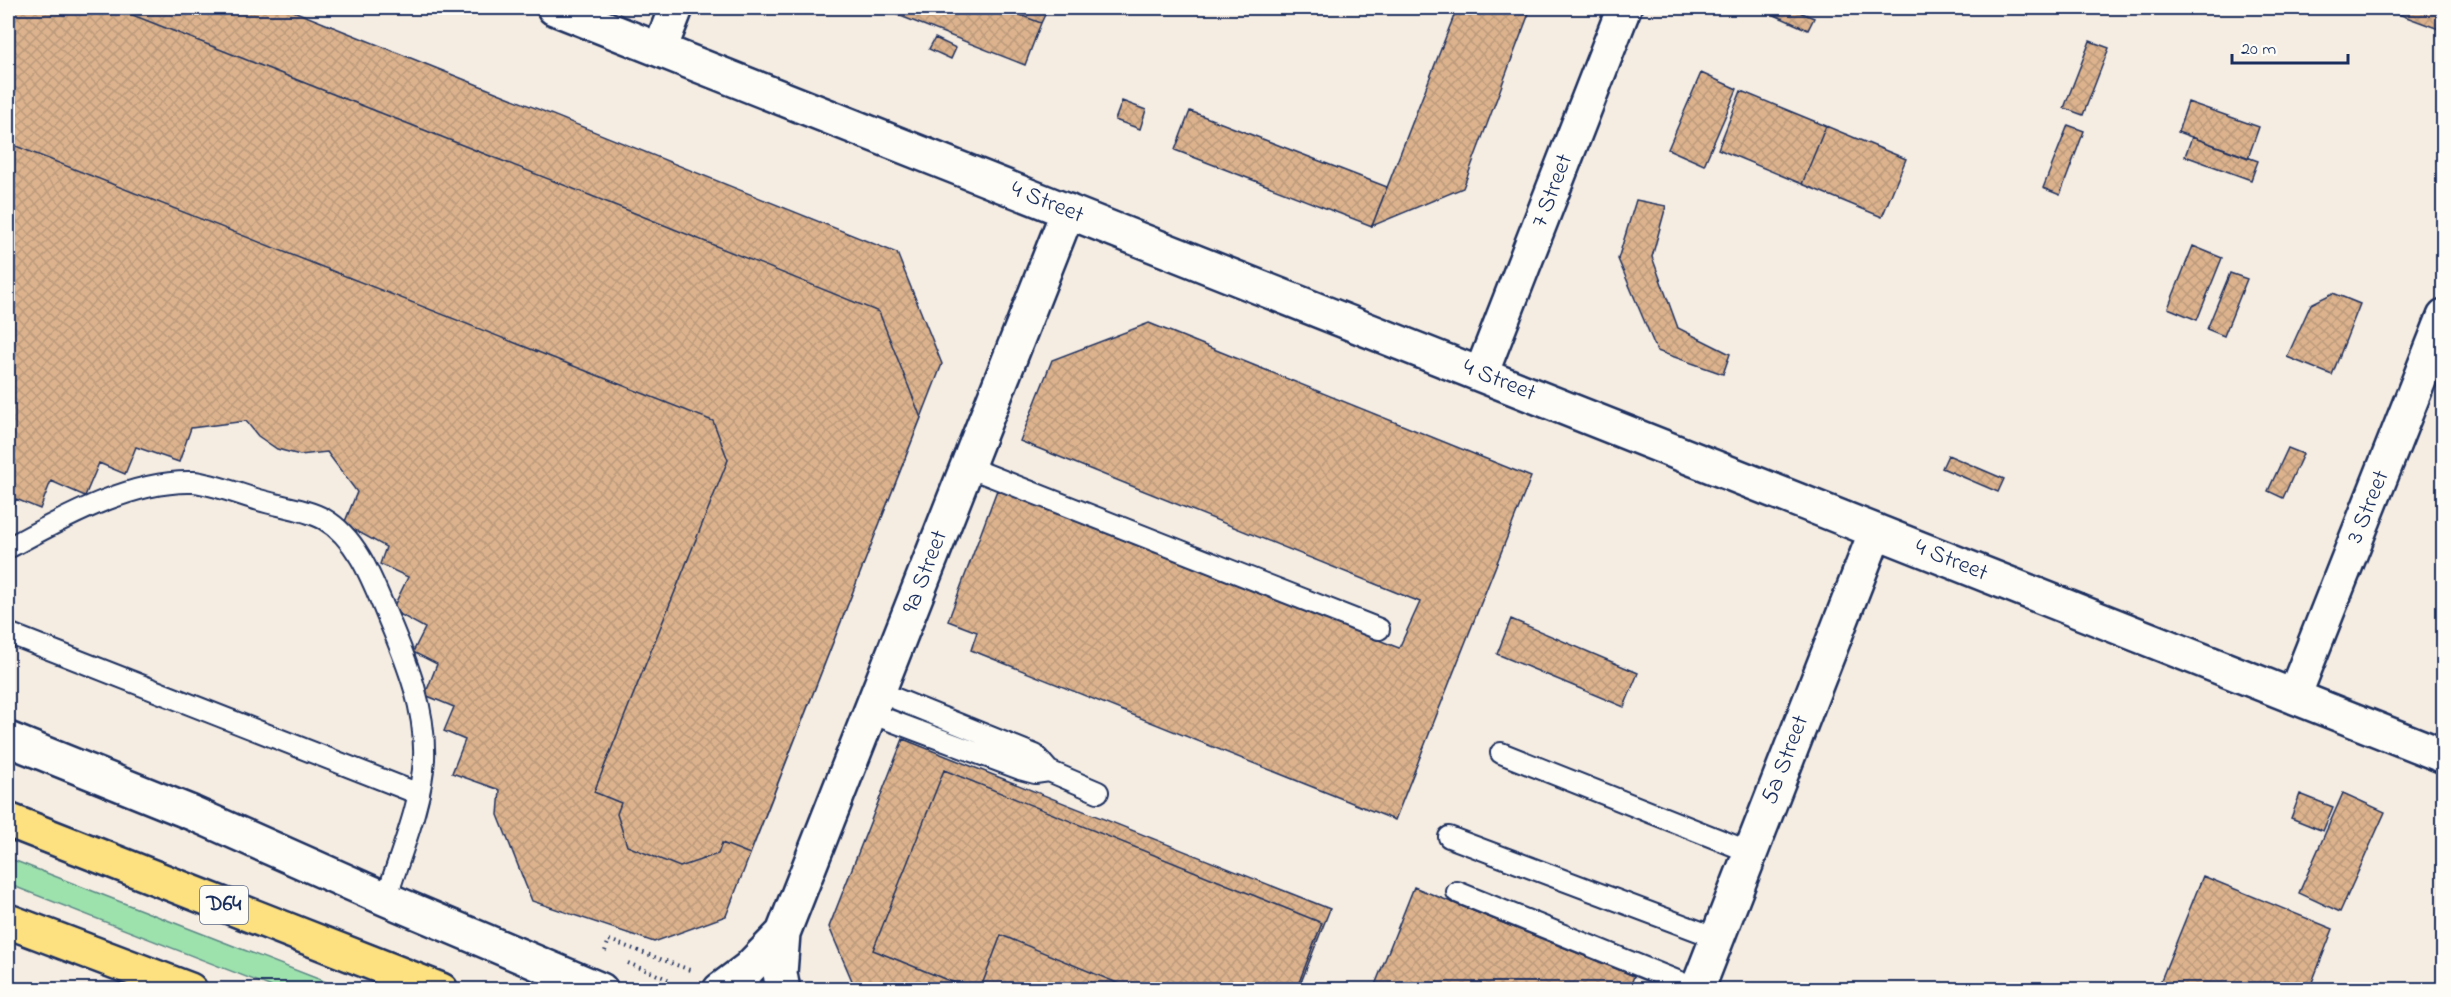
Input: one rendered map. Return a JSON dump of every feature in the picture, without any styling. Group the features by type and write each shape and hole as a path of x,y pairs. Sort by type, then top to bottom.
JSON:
{"main road":[{"name":"D64","path":"8,820 441,990"},
{"path":"8,921 190,990"}],"street":[{"name":"4 Street","path":"554,8 2444,756"},
{"path":"660,49 676,8"},
{"name":"7 Street","path":"1481,374 1624,8"},
{"name":"9a Street","path":"783,990 780,973 783,933 1068,211"},
{"name":"3 Street","path":"2294,696 2444,317"},
{"name":"5a Street","path":"1697,990 1876,531"},
{"path":"8,739 192,813 386,899 601,990"},
{"name":"9a Street","path":"720,990 748,969 783,933"}],"lane":[{"path":"968,467 1379,629"},
{"path":"8,548 96,503 150,488 195,482 322,518 342,532 357,552 408,665 423,725 424,760 419,794 386,899"},
{"path":"8,633 419,794"},
{"path":"874,702 1027,771 1049,771 1098,792"},
{"path":"1501,753 1750,852"},
{"path":"1449,837 1717,938"},
{"path":"1457,892 1697,990"}],"path":[{"path":"604,954 609,940 651,955"},
{"path":"626,963 670,980 666,990"}],"green space":[{"path":"8,858 344,989 277,989 8,884"}],"building":[{"path":"8,8 115,8 879,312 921,418 750,854 722,843 718,854 680,867 627,846 617,814 621,803 594,792 728,460 713,421 8,143"},
{"path":"8,8 286,8 897,253 942,364 726,916 654,942 532,901 498,815 500,790 452,773 465,740 444,731 454,707 425,695 437,664 413,652 425,628 392,610 408,577 380,564 386,547 344,524 357,492 327,452 300,455 277,449 258,436 246,421 191,428 179,462 136,447 125,474 99,463 85,496 51,481 40,509 16,499 8,521"},
{"path":"880,8 1002,8 1041,23 1025,65"},
{"path":"1002,8 1048,8 1041,23"},
{"path":"1457,8 1531,8 1463,188 1372,226"},
{"path":"1759,8 1790,8 1814,18 1808,30"},
{"path":"2382,8 2444,8 2444,31"},
{"path":"935,38 956,48 951,59 929,49"},
{"path":"2090,41 2109,48 2083,115 2064,108"},
{"path":"1701,73 1737,89 1704,165 1668,149"},
{"path":"1741,91 1826,126 1802,184 1718,149"},
{"path":"1122,101 1146,110 1140,129 1115,120"},
{"path":"2188,102 2259,127 2248,158 2178,132"},
{"path":"1190,111 1387,187 1372,226 1175,150"},
{"path":"2068,125 2084,131 2060,195 2043,188"},
{"path":"1826,126 1906,159 1882,217 1802,184"},
{"path":"2192,137 2258,161 2251,180 2185,156"},
{"path":"1636,200 1666,206 1652,257 1678,328 1730,354 1723,374 1657,351 1618,259"},
{"path":"2193,246 2222,258 2197,320 2168,308"},
{"path":"2230,273 2247,279 2224,336 2207,329"},
{"path":"2333,293 2360,304 2332,375 2287,357 2311,304"},
{"path":"1149,323 1531,477 1395,820 971,650 977,632 948,621 997,490 1399,648 1420,602 1020,441 1052,360"},
{"path":"2288,448 2303,454 2283,498 2268,491"},
{"path":"1948,455 2004,479 1998,492 1942,468"},
{"path":"1511,619 1638,673 1624,707 1497,654"},
{"path":"903,739 1330,909 1298,990 1296,990 1322,923 944,770 873,950 972,990 856,990 829,927"},
{"path":"944,770 1322,923 1296,990 1134,990 1001,935 980,990 972,990 873,950"},
{"path":"2343,793 2385,812 2340,912 2299,893"},
{"path":"2300,794 2333,807 2323,831 2291,818"},
{"path":"2203,876 2333,929 2309,990 2157,990"},
{"path":"1414,887 1634,976 1629,990 1373,990"},
{"path":"1001,935 1134,990 980,990"}]}
